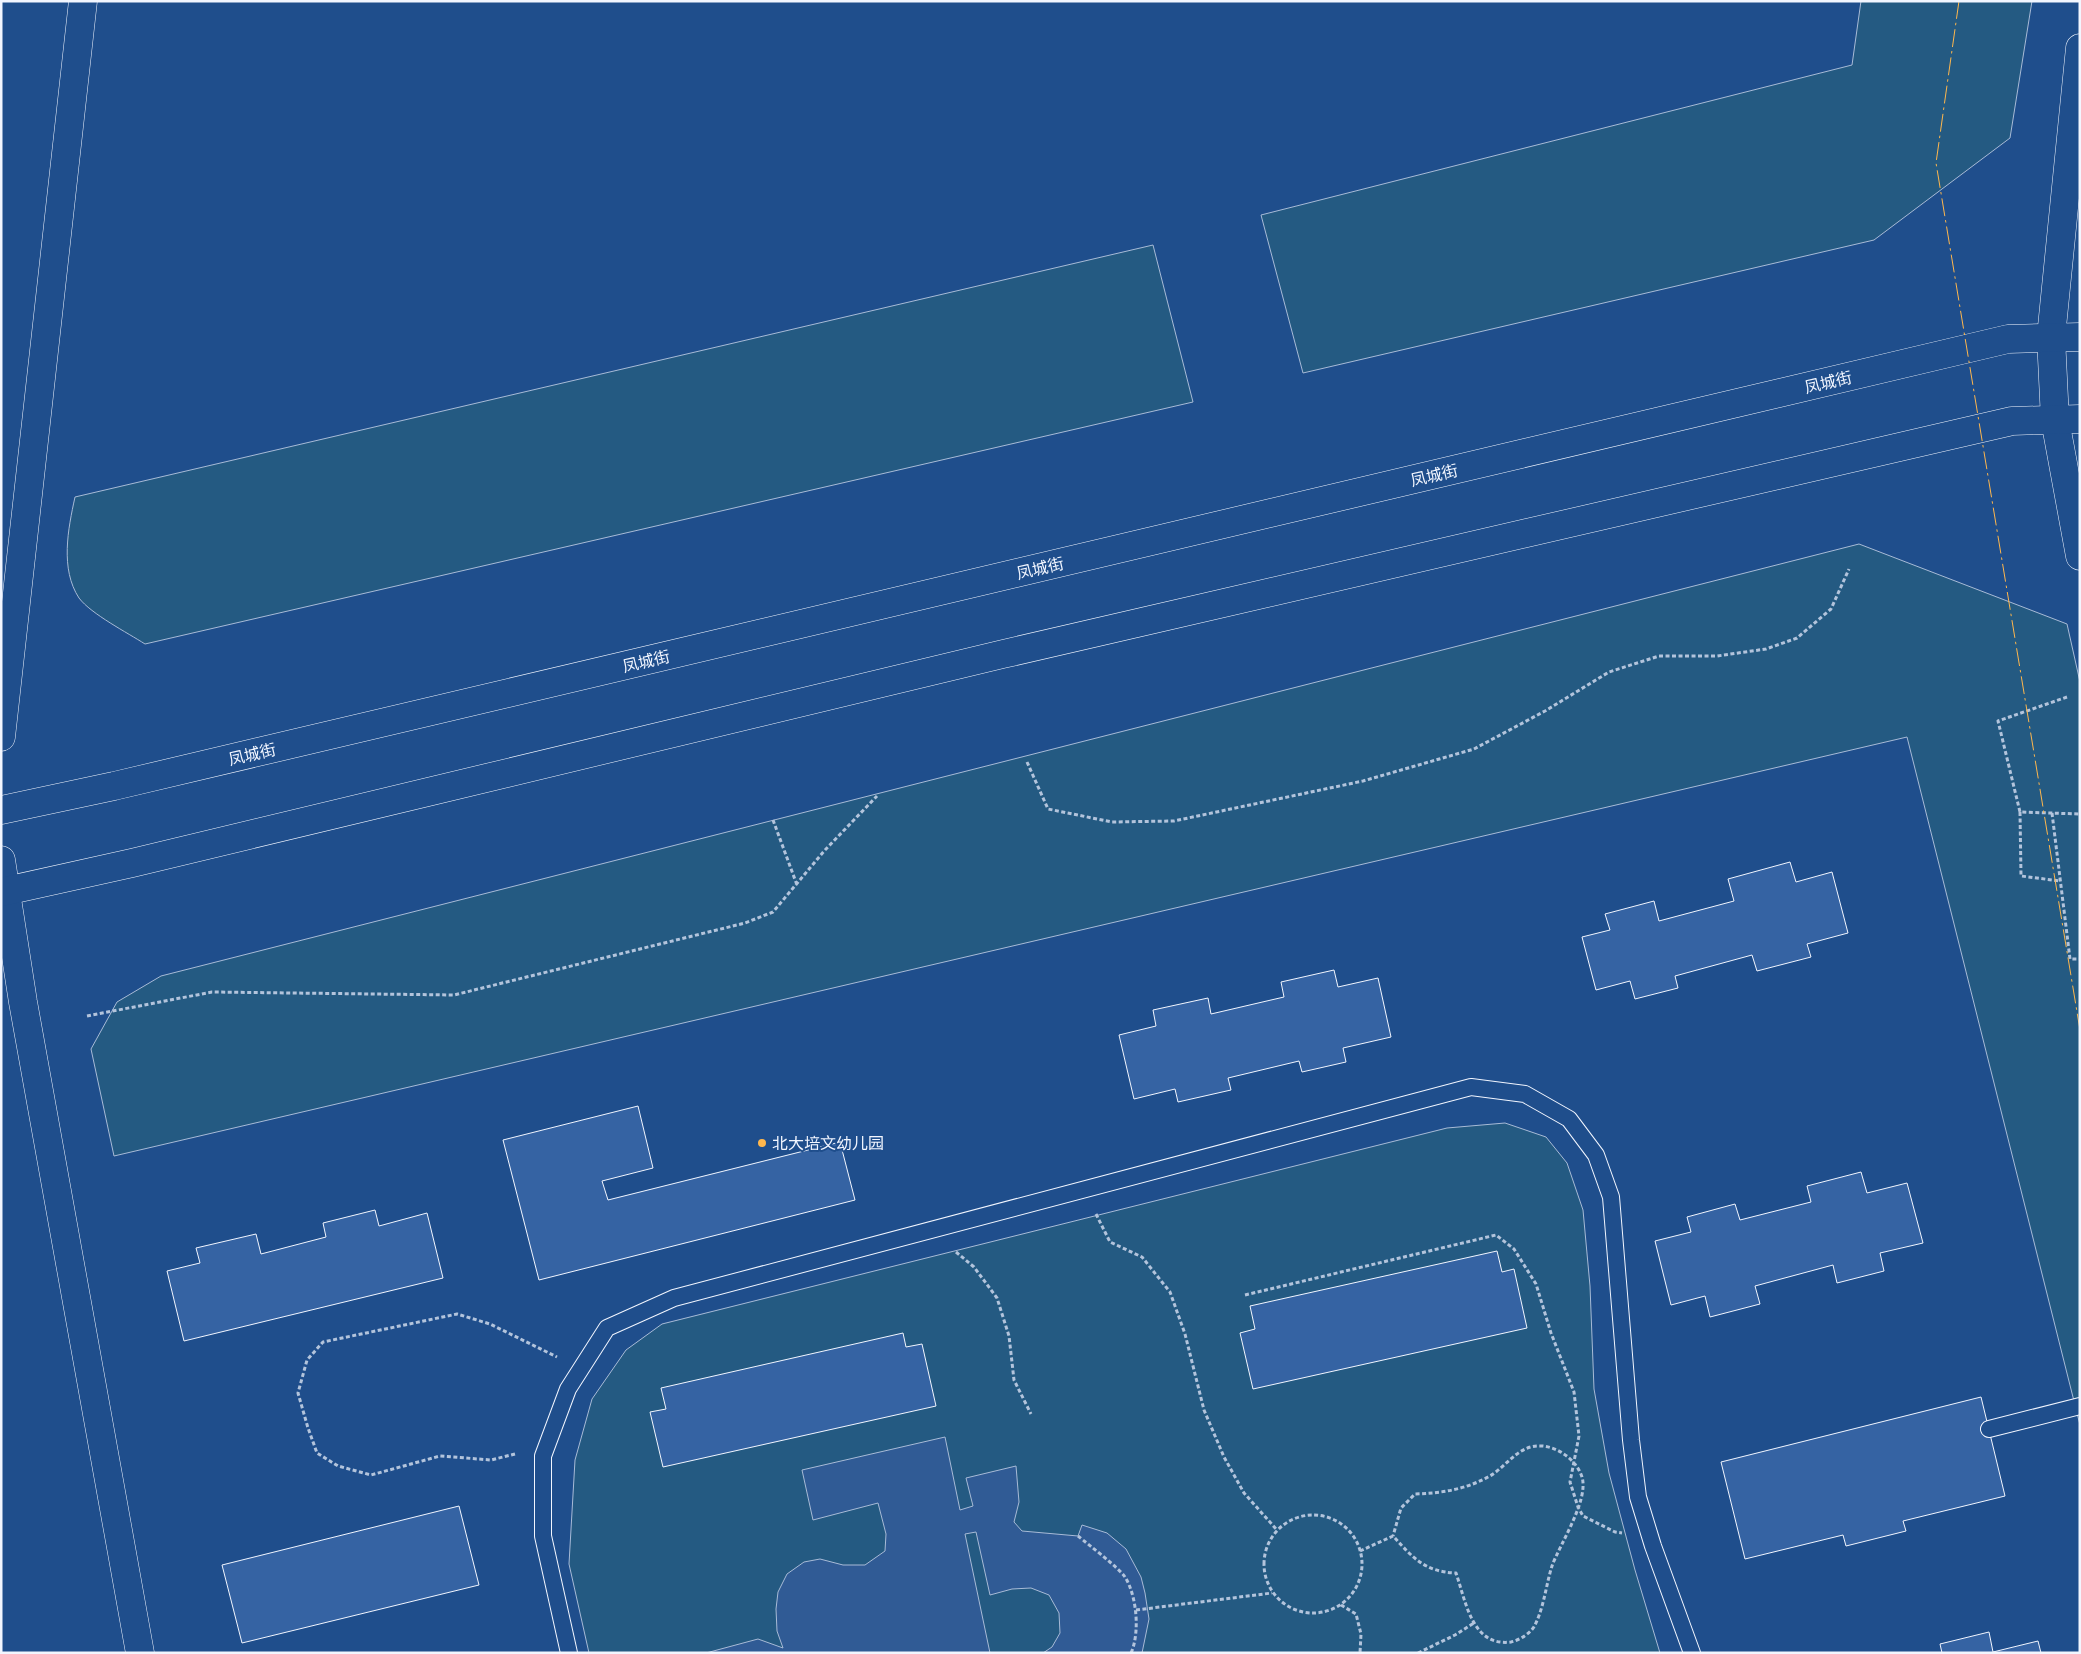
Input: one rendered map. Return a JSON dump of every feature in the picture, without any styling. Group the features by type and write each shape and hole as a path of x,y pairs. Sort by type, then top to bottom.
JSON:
{"main road":[{"path":"1,737 83,1"},
{"path":"2080,48 2051,337 2068,419 2080,556"},
{"name":"凤城街","path":"1,810 124,784 2008,339 2080,337"},
{"path":"4,892 142,861 1003,654 2012,421 2068,419"},
{"path":"1,860 4,892 23,1002 140,1653"}],"lane":[{"path":"569,1653 543,1536 543,1456 568,1389 607,1328 674,1298 1471,1087 1525,1094 1569,1119 1596,1155 1611,1197 1631,1440 1638,1496 1650,1536 1692,1653"},
{"path":"1989,1429 2080,1406"}],"path":[{"path":"1027,762 1048,809 1112,822 1174,821 1363,781 1474,749 1545,711 1609,672 1659,656 1716,656 1766,649 1797,638 1831,608 1849,569"},
{"path":"2060,881 2021,876 2020,812 1998,721 2067,697"},
{"path":"87,1016 212,992 454,996 745,923 773,912 797,886 825,850 877,796"},
{"path":"2020,812 2080,814"},
{"path":"2052,813 2070,959 2080,959"},
{"path":"773,820 797,886"},
{"path":"1085,1189 1110,1242 1142,1257 1170,1292 1185,1334 1204,1410 1224,1457 1244,1493 1277,1530"},
{"path":"931,1230 974,1267 996,1298 1009,1336 1014,1380 1031,1414"},
{"path":"1245,1295 1496,1235 1514,1249 1536,1284 1574,1392 1579,1436 1570,1482 1578,1507 1583,1516 1615,1532 1650,1536"},
{"path":"543,1456 514,1454 492,1460 440,1456 371,1475 338,1466 317,1453 298,1393 308,1360 323,1342 457,1314 490,1324 580,1369"},
{"path":"1360,1551 1393,1536 1401,1508 1415,1494 1440,1493 1467,1488 1490,1476 1524,1449 1543,1446 1568,1456 1582,1477 1582,1498 1553,1565 1535,1626 1519,1641 1499,1644 1480,1634 1474,1623 1456,1573 1438,1572 1413,1558 1393,1536"},
{"path":"1308,1515 1325,1517 1341,1524 1353,1536 1360,1551 1362,1566 1360,1581 1352,1594 1341,1605 1327,1612 1312,1614 1297,1611 1284,1604 1272,1593 1265,1578 1263,1561 1268,1544 1277,1530 1291,1520 1308,1515"},
{"path":"1078,1536 1125,1577 1136,1610 1135,1644 1131,1653"},
{"path":"1136,1610 1272,1593"},
{"path":"1341,1605 1356,1614 1360,1634 1360,1653"},
{"path":"1418,1653 1455,1635 1474,1623"}],"shaded area":[{"path":"1861,1 2032,1 2010,138 1874,240 1303,373 1261,215 1852,65"},
{"path":"1153,245 1193,402 145,644 92,610 79,598 73,587 69,574 67,549 75,497"},
{"path":"1859,544 2067,624 2080,682 2080,1425 1907,737 114,1156 91,1049 117,1002 161,976"},
{"path":"1505,1123 1546,1137 1567,1163 1583,1210 1590,1286 1594,1389 1609,1473 1660,1653 589,1653 569,1564 575,1460 592,1399 626,1350 662,1324 1447,1128"},
{"path":"945,1437 960,1510 973,1506 966,1478 1016,1466 1019,1502 1014,1522 1022,1531 1078,1536 1082,1525 1107,1533 1126,1549 1141,1577 1149,1619 1142,1653 1043,1653 1052,1647 1060,1633 1059,1613 1049,1595 1031,1588 1012,1589 990,1595 976,1532 965,1534 990,1653 706,1653 758,1639 783,1648 777,1631 776,1609 778,1592 787,1574 804,1562 820,1559 843,1565 865,1565 885,1551 886,1534 878,1503 813,1520 802,1470"}],"building":[{"path":"1790,862 1796,882 1832,872 1848,933 1807,944 1811,957 1757,971 1752,955 1675,976 1678,988 1635,999 1630,981 1596,990 1582,937 1610,930 1605,914 1654,901 1659,921 1734,901 1728,879"},
{"path":"1334,970 1338,987 1378,978 1391,1037 1343,1048 1346,1062 1302,1072 1299,1061 1228,1078 1231,1090 1178,1102 1175,1089 1134,1099 1119,1035 1156,1026 1153,1010 1208,998 1211,1014 1284,997 1281,982"},
{"path":"638,1106 653,1168 602,1181 608,1200 840,1142 855,1200 539,1280 503,1140"},
{"path":"1861,1172 1867,1193 1907,1183 1923,1243 1880,1253 1884,1271 1837,1283 1833,1265 1755,1286 1760,1304 1710,1317 1705,1296 1671,1305 1655,1241 1691,1232 1687,1217 1735,1204 1740,1220 1811,1202 1807,1186"},
{"path":"375,1210 379,1226 427,1213 443,1278 184,1341 167,1271 200,1263 196,1248 256,1234 261,1254 326,1237 323,1223"},
{"path":"1497,1251 1502,1272 1514,1269 1527,1328 1253,1389 1240,1333 1255,1329 1250,1306"},
{"path":"903,1333 906,1347 922,1344 936,1406 663,1467 650,1412 666,1409 661,1388"},
{"path":"1981,1397 2005,1496 1903,1521 1906,1531 1846,1546 1843,1535 1745,1559 1721,1462"},
{"path":"459,1506 479,1585 242,1643 222,1565"},
{"path":"1989,1632 1993,1652 2038,1641 2041,1653 1942,1653 1940,1644"}],"power":[{"path":"1959,1 1936,163 2080,1030"}],"place":[{"name":"北大培文幼儿园","path":"762,1143"}]}
